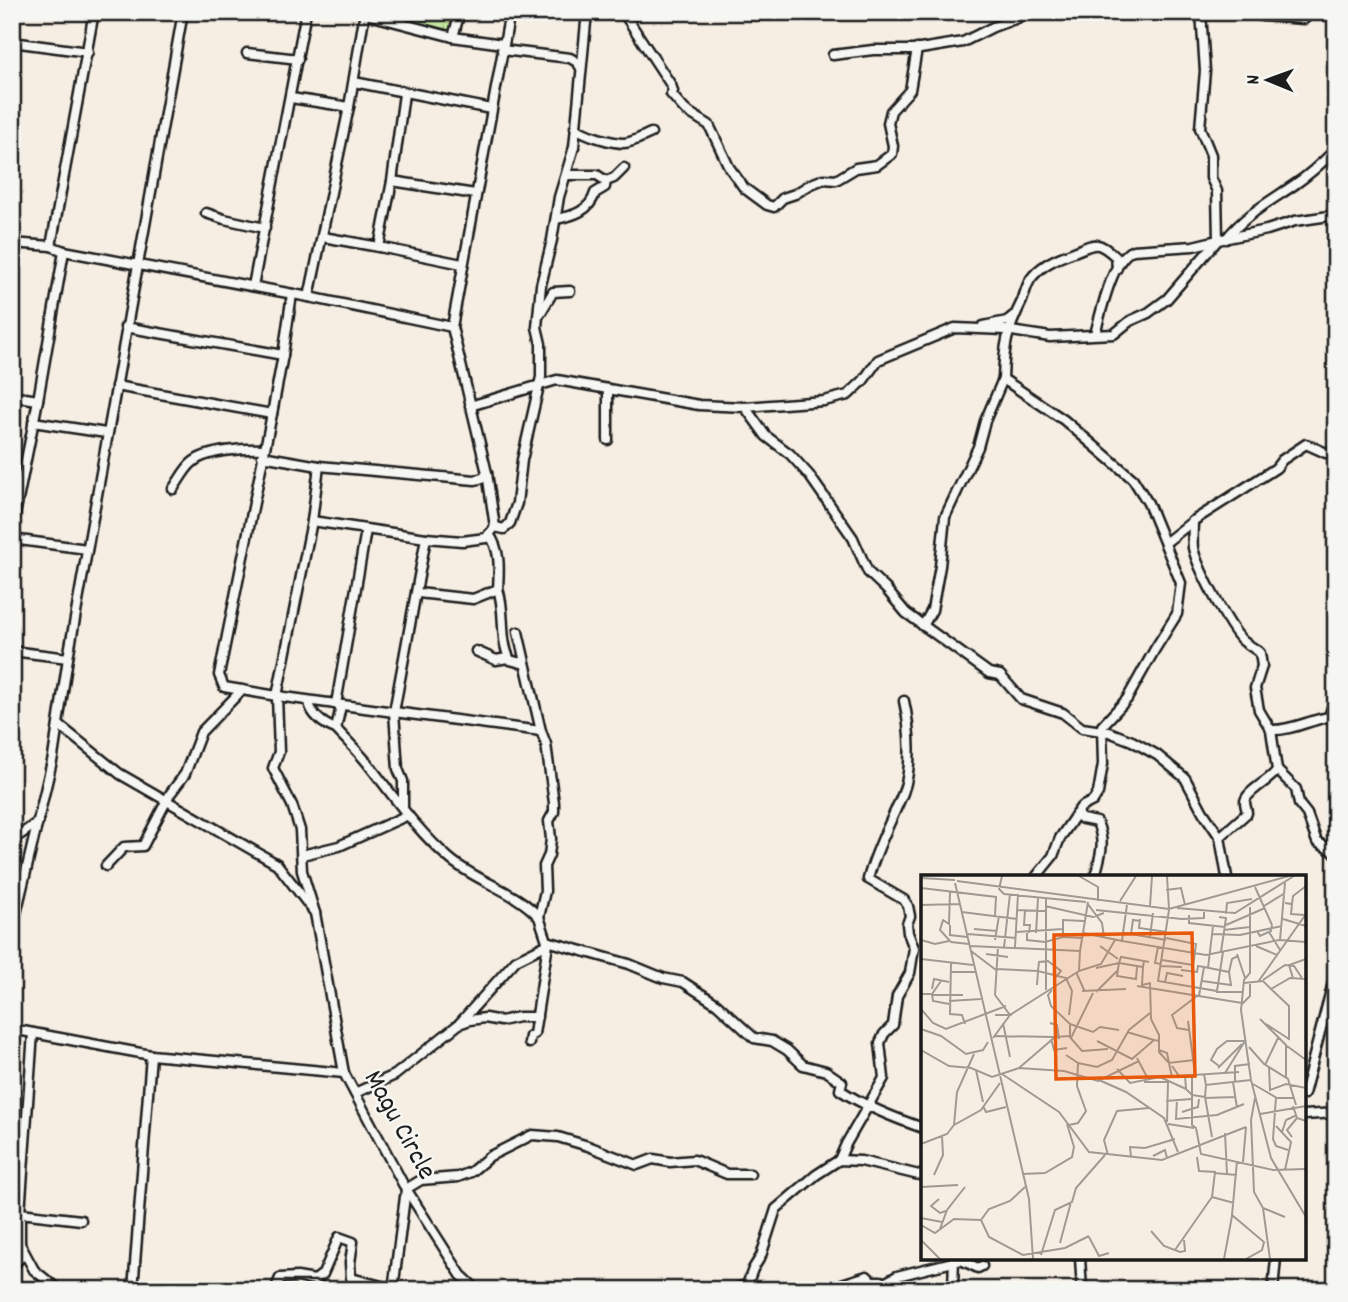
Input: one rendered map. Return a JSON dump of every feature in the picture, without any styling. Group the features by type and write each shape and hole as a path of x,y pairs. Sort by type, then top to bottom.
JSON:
{"street":[{"path":"12,27 14,12"},
{"path":"51,246 94,12"},
{"path":"12,931 59,725 106,433 183,12"},
{"path":"253,286 306,12"},
{"path":"453,37 460,12"},
{"path":"508,658 504,648 504,625 498,589 498,554 492,530 487,473 452,327 510,12"},
{"path":"312,522 462,541 486,538 492,530 504,529 510,523 517,503 522,460 539,386 542,362 537,327 541,285 559,197 574,147 587,12"},
{"path":"623,12 671,85 674,100 709,125 729,167 744,188 774,207 783,198 811,184 824,179 836,180 856,168 877,165 892,154 888,123 891,111 910,90 916,49"},
{"path":"833,55 873,50 916,49 963,42 993,27 1034,12"},
{"path":"1201,12 1205,71 1200,128 1211,155 1211,178 1217,191 1222,239"},
{"path":"1246,12 1304,19 1312,12"},
{"path":"309,297 354,82 365,13 453,37 570,58 581,68"},
{"path":"12,42 88,52"},
{"path":"570,58 583,51"},
{"path":"247,53 298,59"},
{"path":"354,82 404,94 491,109"},
{"path":"379,247 392,181 404,94"},
{"path":"291,98 349,107"},
{"path":"575,127 582,133 625,143 651,133"},
{"path":"976,327 1050,337 1114,334 1167,299 1239,222 1294,185 1336,149"},
{"path":"606,181 614,178 624,168"},
{"path":"567,175 597,175 606,181"},
{"path":"392,181 475,194"},
{"path":"556,219 571,217 586,209 593,201 595,192 604,187 606,181"},
{"path":"206,213 265,228"},
{"path":"1095,334 1117,268 1125,253 1133,250 1193,246 1295,221 1336,215"},
{"path":"323,237 462,264"},
{"path":"12,243 51,246 64,251 452,327"},
{"path":"923,626 932,610 945,517 978,447 985,421 1003,379 1006,330 1032,277 1060,255 1090,244 1102,245 1116,257 1117,268"},
{"path":"12,530 64,251"},
{"path":"538,316 553,292 570,291"},
{"path":"292,294 272,414 219,675 224,687 309,702 541,731"},
{"path":"470,405 557,380 699,405 745,407 809,403 848,395 863,381 878,360 955,328 1007,321 1013,316"},
{"path":"125,327 283,355"},
{"path":"1003,379 1064,420 1133,479 1148,503 1181,583 1177,614 1154,649 1128,699 1102,726 1103,765 1098,793 1093,801 1081,807 1060,838 1054,856 1038,875"},
{"path":"116,386 272,414"},
{"path":"608,389 608,440"},
{"path":"12,396 38,400"},
{"path":"745,407 766,436 790,454 822,492 853,538 869,572 906,613 989,673 1000,675 1021,699 1063,713 1082,728 1102,731 1132,741 1146,748 1185,778 1220,837 1227,875"},
{"path":"33,422 106,433"},
{"path":"1165,543 1193,521 1265,476 1282,460 1306,444 1326,453 1336,452"},
{"path":"173,489 193,462 203,457 246,448 319,466 475,480 483,478 487,473"},
{"path":"319,466 312,522 277,696 279,752 272,768 292,805 300,831 302,871 315,913 344,1073"},
{"path":"1193,521 1193,548 1199,566 1242,640 1260,653 1262,666 1255,688 1259,710 1271,730 1278,770 1296,789 1298,804 1307,814 1317,842 1336,853"},
{"path":"336,729 366,530"},
{"path":"405,812 403,780 398,769 394,712 426,538"},
{"path":"12,540 87,549"},
{"path":"418,593 473,599 498,589"},
{"path":"519,632 546,744 554,803 554,813 549,821 551,839 544,866 545,891 540,917"},
{"path":"12,651 68,658"},
{"path":"476,651 496,660 508,658 525,664"},
{"path":"106,866 124,847 143,846 185,774 201,732 242,690"},
{"path":"1271,730 1284,731 1312,719 1329,717 1336,695"},
{"path":"731,1290 747,1286 761,1256 776,1209 816,1175 839,1160 884,1078 880,1043 893,1025 897,996 910,973 914,948 908,933 908,906 904,900 868,878 880,840 903,792 907,772 907,717 904,701"},
{"path":"309,702 311,710 327,726 336,729 367,761 405,812 448,857 466,871 529,905 540,917 548,942 534,1034 530,1036 529,1043"},
{"path":"59,725 120,774 277,864 315,913"},
{"path":"1220,837 1247,813 1245,800 1248,794 1271,779 1278,770"},
{"path":"302,855 339,846 405,812"},
{"path":"1076,814 1082,819 1097,822 1101,830 1103,852 1096,875"},
{"path":"12,838 38,822"},
{"path":"355,1093 395,1075 459,1024 516,960 548,942 683,982 717,1004 754,1038 772,1041 788,1050 803,1065 837,1077 842,1082 840,1090 868,1108 921,1127"},
{"path":"1306,1086 1336,971"},
{"path":"459,1024 485,1018 501,1021 537,1017"},
{"name":"Magu Circle","path":"12,1029 150,1055 344,1073 406,1189 461,1275 477,1290"},
{"path":"33,1033 16,1213 20,1244 24,1253 34,1270 60,1290"},
{"path":"134,1290 150,1055"},
{"path":"1306,1115 1336,1113"},
{"path":"275,1290 280,1278 315,1280 323,1274 339,1237 353,1242 351,1278 393,1289 406,1189 421,1181 458,1177 471,1171 490,1156 532,1135 568,1140 637,1165 653,1159 670,1162 694,1160 727,1174 750,1174"},
{"path":"839,1160 860,1161 921,1176"},
{"path":"16,1213 81,1220"},
{"path":"12,1267 24,1253"},
{"path":"878,1288 897,1276 954,1260 965,1261 978,1268 982,1266"},
{"path":"953,1290 954,1260"},
{"path":"1080,1260 1082,1290"},
{"path":"1273,1290 1276,1260"},
{"path":"839,1290 842,1283 867,1276 872,1281 881,1281 878,1288"}],"green space":[{"path":"411,12 457,12 452,34 409,23"}]}
